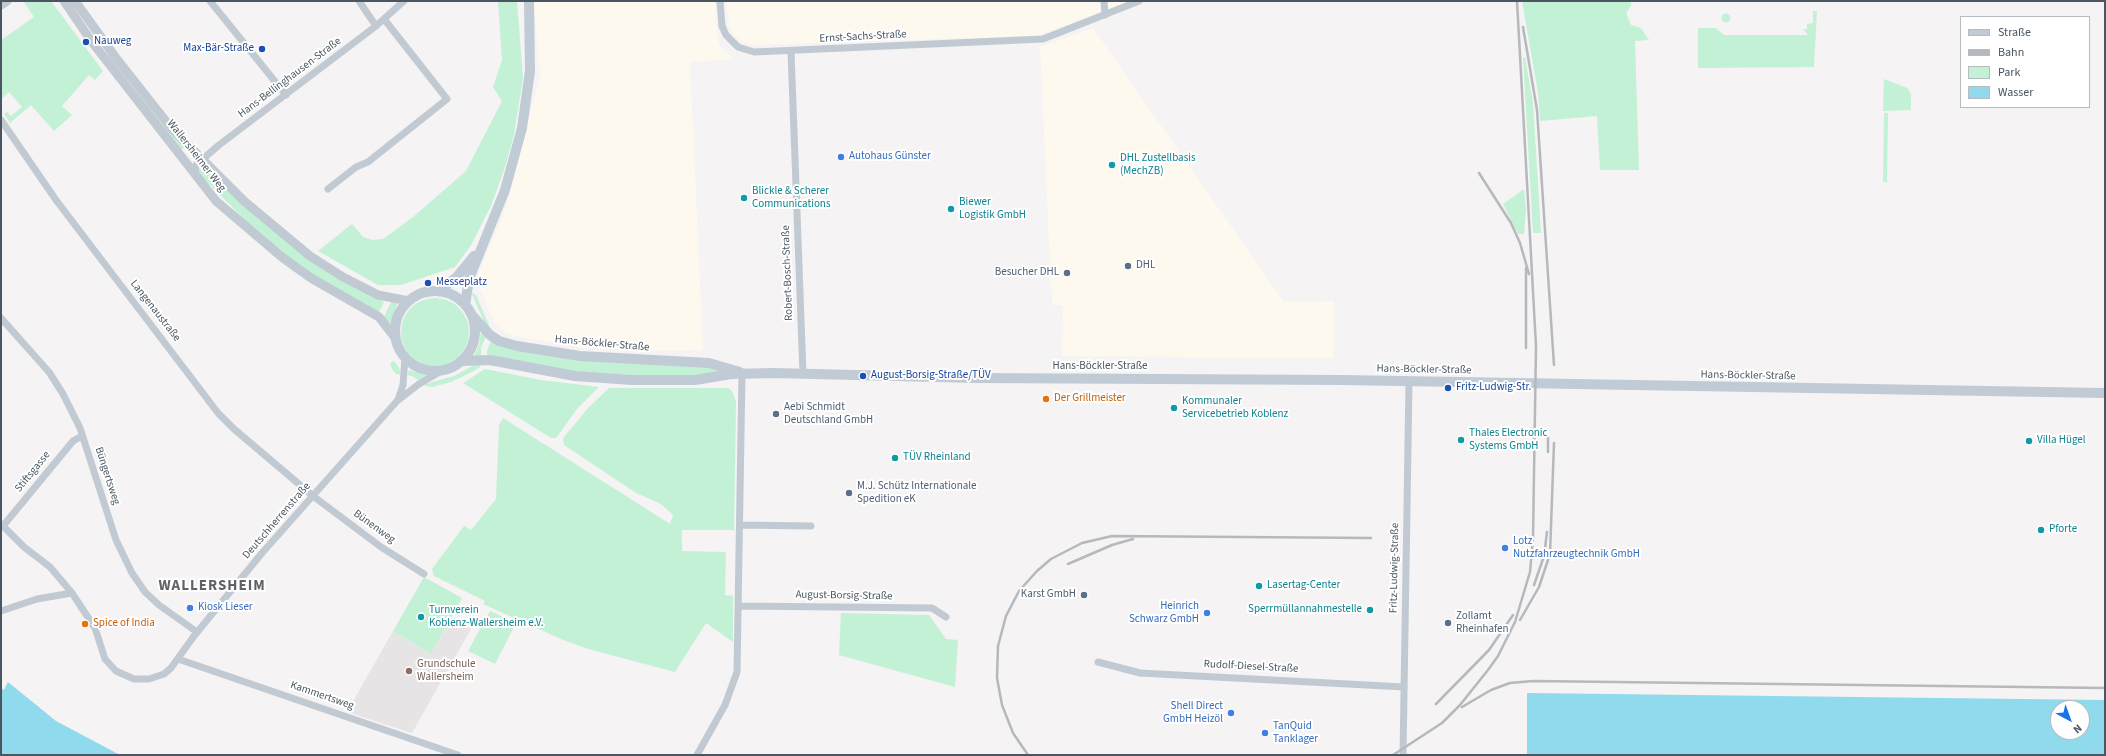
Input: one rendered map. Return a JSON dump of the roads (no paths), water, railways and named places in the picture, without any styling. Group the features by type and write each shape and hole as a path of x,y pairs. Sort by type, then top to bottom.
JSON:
{"main road":[{"path":"465,305 469,279 480,248 505,190 522,128 530,71 529,1"},
{"path":"438,291 457,277 480,248"},
{"path":"438,291 453,295 465,305 471,314 475,329 474,339 468,353 462,361"},
{"name":"Wallersheimer Weg","path":"438,291 422,293 409,301 397,318 396,339 405,357 422,369 443,370 462,361"},
{"name":"Hans-Böckler-Straße","path":"471,314 490,335 499,341 517,346 580,356 709,363 742,373"},
{"name":"Hans-Böckler-Straße","path":"462,361 490,360 567,374 612,379 695,380 742,373 2105,393"}],"street":[{"path":"1,5 7,1"},
{"name":"Wallersheimer Weg","path":"64,1 92,42 216,201 283,258 311,278 379,318 396,339"},
{"name":"Wallersheimer Weg","path":"75,1 156,110 201,161 244,201 310,256 343,277 378,295 409,301"},
{"path":"210,1 286,95"},
{"path":"359,1 376,26"},
{"name":"Hans-Bellinghausen-Straße","path":"195,175 196,165 222,142 376,26 404,1"},
{"name":"Ernst-Sachs-Straße","path":"720,1 722,26 726,35 738,47 754,52 1043,39 1139,1"},
{"path":"1104,1 1105,15"},
{"path":"328,189 356,167 368,162 448,99 384,19"},
{"name":"Robert-Bosch-Straße","path":"790,51 803,374"},
{"name":"Langenaustraße","path":"1,120 56,200 218,413 234,429 313,496"},
{"name":"Büngertsweg","path":"1,318 56,381 72,410 116,540 132,573 145,592 158,605 197,632"},
{"name":"Deutschherrenstraße","path":"397,401 403,385 405,357"},
{"name":"Deutschherrenstraße","path":"2,525 24,547 50,567 72,593 95,628 105,659 116,671 134,679 149,679 164,674 178,659 197,632 262,553 397,401 419,384 443,370"},
{"path":"697,755 725,705 737,672 740,606 742,373"},
{"name":"Fritz-Ludwig-Straße","path":"1403,755 1409,382"},
{"name":"Stiftsgasse","path":"2,525 73,441 82,436"},
{"name":"Bünenweg","path":"313,496 381,547 424,574"},
{"path":"740,525 811,526"},
{"path":"1,611 37,599 72,593"},
{"name":"August-Borsig-Straße","path":"740,606 932,608 946,617"},
{"name":"Kammertsweg","path":"178,659 458,755"},
{"name":"Rudolf-Diesel-Straße","path":"1098,662 1140,673 1404,687"}],"water":[{"path":"8,682 56,721 120,755 1,755 1,688 4,690"},
{"path":"1527,693 2105,700 2105,755 1527,755"}],"railway":[{"path":"1393,755 1442,723 1460,705 1488,670 1498,656 1515,622 1530,572 1533,538 1536,346 1517,1"},
{"path":"1523,27 1537,110 1554,365"},
{"path":"1479,173 1511,223 1520,243 1529,274"},
{"path":"1526,268 1526,348"},
{"path":"1548,437 1548,452"},
{"path":"1520,620 1539,587 1550,554 1554,443"},
{"path":"1534,585 1544,556 1547,532"},
{"path":"1028,755 1013,733 1002,705 997,678 998,646 1006,616 1019,591 1037,571 1051,559 1082,543 1112,536 1371,538"},
{"path":"1068,564 1112,545 1133,539"},
{"path":"1436,704 1489,650 1513,615"},
{"path":"1462,707 1491,690 1510,683 1533,681 2105,688"}],"place":[{"name":"Nauweg","path":"86,42"},
{"name":"Max-Bär-Straße","path":"262,49"},
{"name":"Autohaus Günster","path":"841,157"},
{"name":"DHL Zustellbasis (MechZB)","path":"1112,165"},
{"name":"Blickle & Scherer Communications","path":"744,198"},
{"name":"Biewer Logistik GmbH","path":"951,209"},
{"name":"DHL","path":"1128,266"},
{"name":"Besucher DHL","path":"1067,273"},
{"name":"Messeplatz","path":"428,283"},
{"name":"August-Borsig-Straße/TÜV","path":"863,376"},
{"name":"Fritz-Ludwig-Str.","path":"1448,388"},
{"name":"Der Grillmeister","path":"1046,399"},
{"name":"Kommunaler Servicebetrieb Koblenz","path":"1174,408"},
{"name":"Aebi Schmidt Deutschland GmbH","path":"776,414"},
{"name":"Thales Electronic Systems GmbH","path":"1461,440"},
{"name":"Villa Hügel","path":"2029,441"},
{"name":"TÜV Rheinland","path":"895,458"},
{"name":"M.J. Schütz Internationale Spedition eK","path":"849,493"},
{"name":"Pforte","path":"2041,530"},
{"name":"Lotz Nutzfahrzeugtechnik GmbH","path":"1505,548"},
{"name":"Lasertag-Center","path":"1259,586"},
{"name":"Karst GmbH","path":"1084,595"},
{"name":"Kiosk Lieser","path":"190,608"},
{"name":"Sperrmüllannahmestelle","path":"1370,610"},
{"name":"Heinrich Schwarz GmbH","path":"1207,613"},
{"name":"Turnverein Koblenz-Wallersheim e.V.","path":"421,617"},
{"name":"Zollamt Rheinhafen","path":"1448,623"},
{"name":"Spice of India","path":"85,624"},
{"name":"Grundschule Wallersheim","path":"409,671"},
{"name":"Shell Direct GmbH Heizöl","path":"1231,713"},
{"name":"TanQuid Tanklager","path":"1265,733"}],"district":[{"name":"WALLERSHEIM","path":"212,587"}]}
